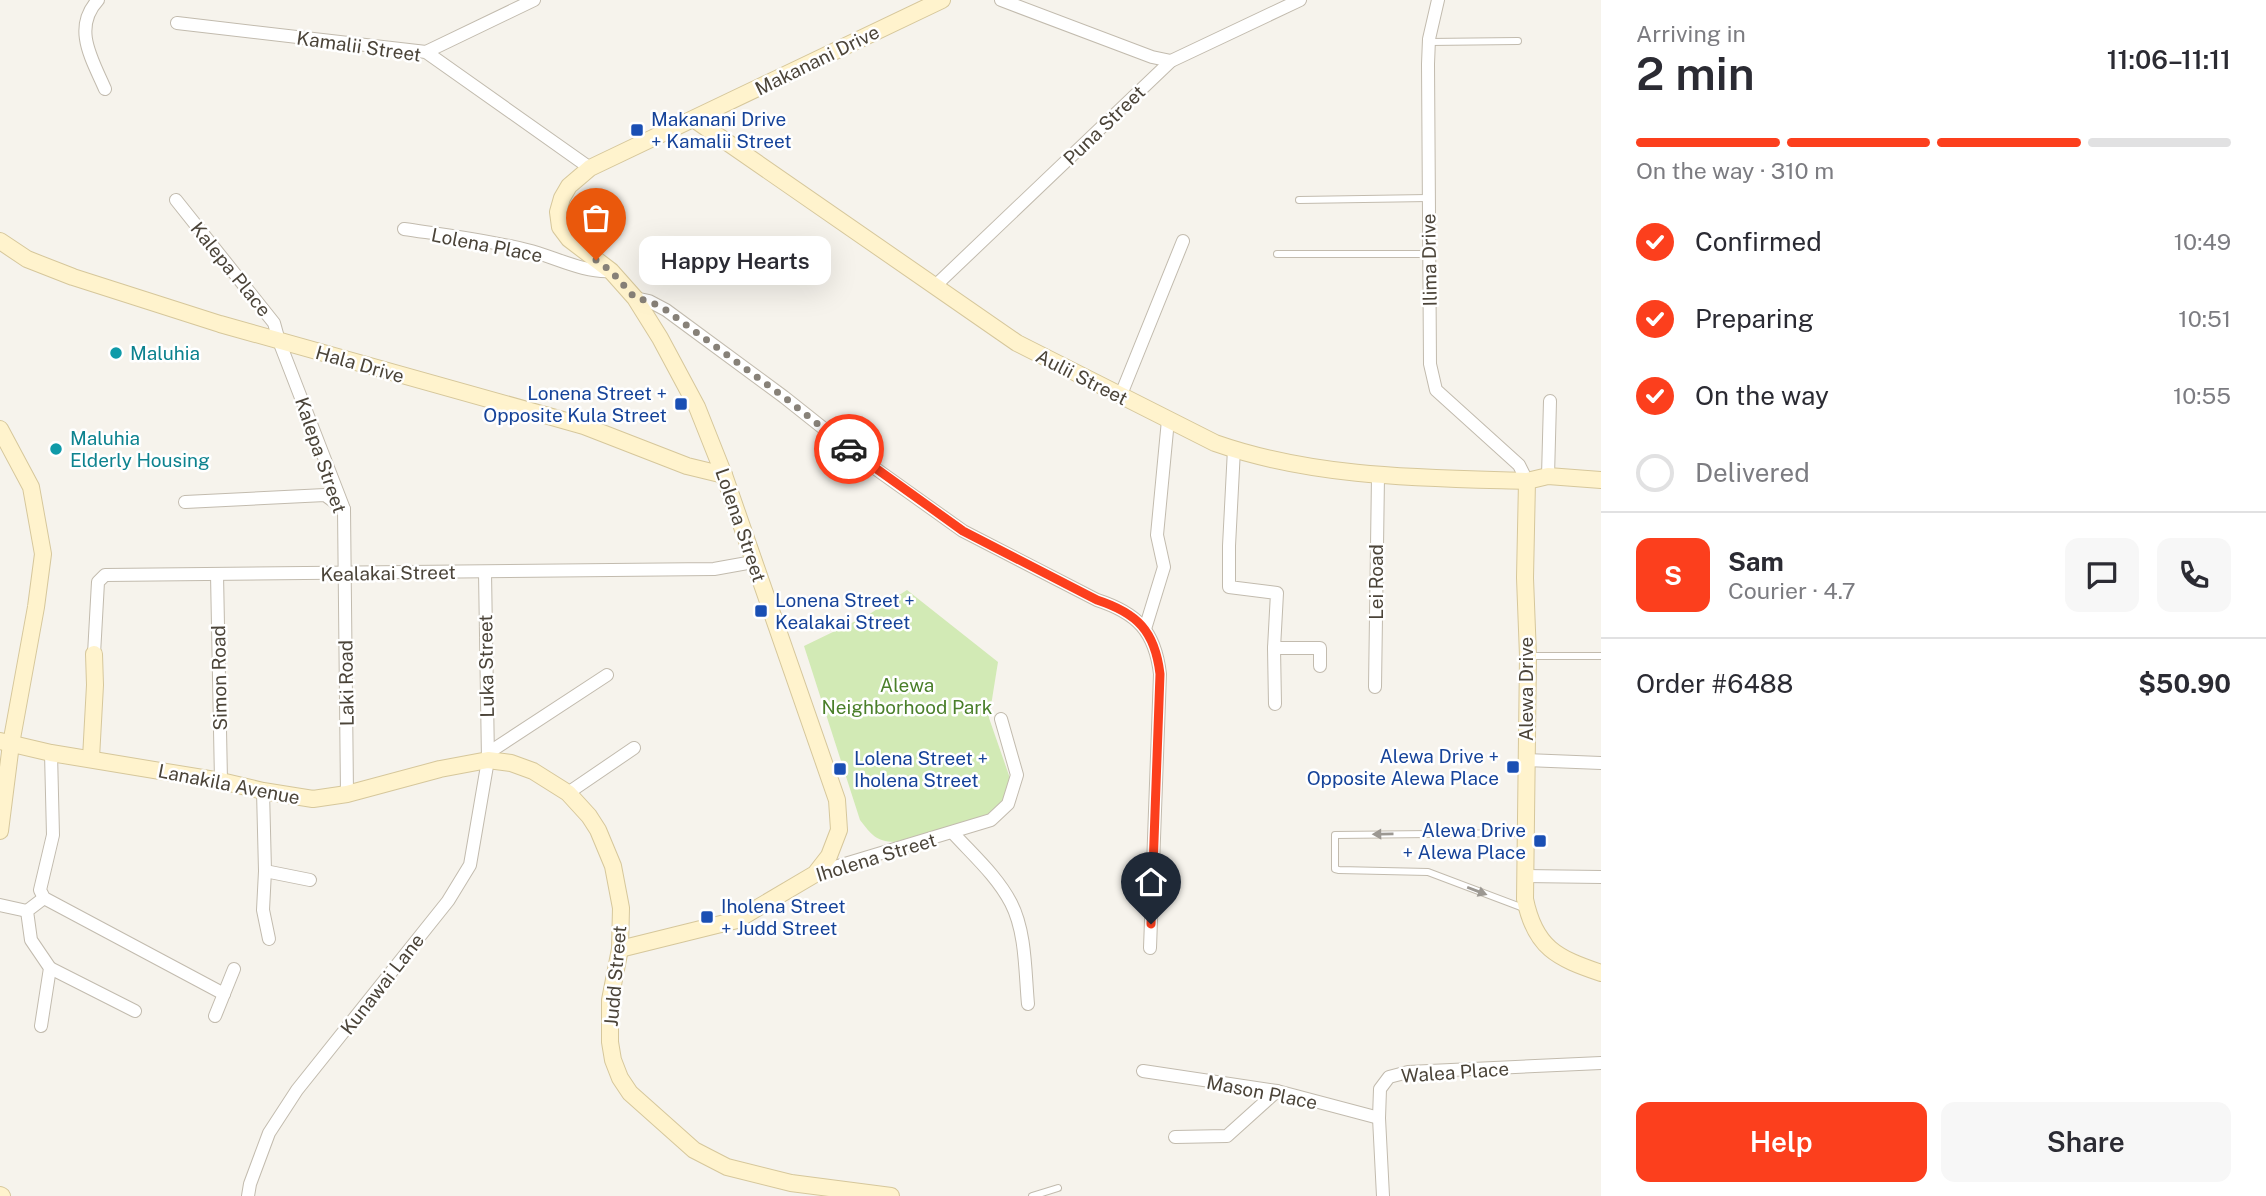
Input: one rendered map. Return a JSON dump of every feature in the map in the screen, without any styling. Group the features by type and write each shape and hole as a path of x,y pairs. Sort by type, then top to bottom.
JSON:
{"street":[{"path":"99,0 89,12 84,38 104,89"},
{"path":"426,52 534,0"},
{"name":"Makanani Drive","path":"611,271 569,239 560,227 560,205 565,192 575,180 590,168 645,141 695,120 942,0"},
{"path":"1001,0 1152,57 1171,61"},
{"name":"Puna Street","path":"934,287 1171,61 1300,0"},
{"name":"Ilima Drive","path":"1438,0 1429,43 1430,364 1436,390 1511,456 1527,481"},
{"name":"Kamalii Street","path":"177,23 426,52 590,168"},
{"name":"Aulii Street","path":"695,120 1017,344 1215,443 1276,461 1378,476 1527,481"},
{"name":"Kalepa Place","path":"176,200 274,323 279,341"},
{"name":"Lolena Place","path":"404,229 528,250 594,270 611,271"},
{"path":"1120,397 1183,241"},
{"name":"Hala Drive","path":"0,242 27,259 220,324 584,426 687,466 724,475"},
{"name":"Lolena Street","path":"611,271 635,298 697,407 724,475 837,800 839,830 829,856 815,874"},
{"path":"635,298 649,301 666,310 784,397 862,459 963,531 1097,600 1120,607 1145,629 1154,643 1160,674 1150,948"},
{"name":"Kalepa Street","path":"279,341 344,509 345,573"},
{"path":"1548,476 1550,401"},
{"path":"1145,629 1164,567 1157,535 1168,420"},
{"path":"0,429 31,487 43,554 36,607 6,743 0,831"},
{"path":"1234,449 1228,546 1229,587 1278,593 1274,648 1275,704"},
{"name":"Lei Road","path":"1376,687 1378,476"},
{"path":"1527,481 1548,476 1601,480"},
{"name":"Alewa Drive","path":"1527,481 1525,578 1528,656 1524,876 1527,910 1529,920 1539,938 1553,951 1569,962 1601,973"},
{"path":"185,502 325,495 344,509"},
{"name":"Kealakai Street","path":"94,654 98,582 105,575 714,569 753,562"},
{"name":"Luka Street","path":"485,572 488,757"},
{"name":"Laki Road","path":"345,573 347,794"},
{"name":"Simon Road","path":"217,574 221,781"},
{"path":"1274,648 1320,648 1320,666"},
{"path":"91,758 94,654"},
{"path":"488,757 607,675"},
{"name":"Iholena Street","path":"620,949 737,920 815,874 991,821 1008,804 1017,775 1001,719"},
{"name":"Lanakila Avenue","path":"6,743 313,799 347,794 488,757"},
{"path":"568,793 634,748"},
{"path":"51,753 53,835 40,890 44,898 224,994"},
{"name":"Judd Street","path":"488,757 533,771 568,793 598,830 613,866 621,908 620,949 610,1000 610,1042 620,1078 630,1093 694,1150 727,1167 791,1183 891,1196"},
{"name":"Kunawai Lane","path":"248,1196 268,1133 298,1090 448,901 470,865 488,757"},
{"path":"1526,760 1601,763"},
{"path":"263,791 263,910 269,939"},
{"path":"953,833 993,876 1012,904 1021,936 1028,1004"},
{"path":"265,871 310,880"},
{"path":"1524,876 1601,877"},
{"path":"0,905 27,911 44,898"},
{"path":"27,911 31,940 50,968 135,1011"},
{"path":"41,1026 50,968"},
{"path":"215,1016 234,969"},
{"name":"Walea Place","path":"1383,1196 1380,1088 1390,1077 1408,1072 1601,1063"},
{"name":"Mason Place","path":"1143,1071 1277,1091 1379,1118"},
{"path":"1175,1137 1227,1136 1277,1091"}],"lane":[{"path":"1429,43 1518,41"},
{"path":"1299,200 1428,198"},
{"path":"1277,254 1429,254"},
{"path":"1528,656 1601,656"},
{"path":"1525,833 1335,835 1335,869 1428,872 1527,910"},
{"path":"1032,1196 1058,1188"}],"green space":[{"name":"Alewa Neighborhood Park","path":"907,590 998,662 989,718 1012,784 997,813 895,842 875,836 860,820 804,646 868,615"}],"way so far":[{"path":"596,260 611,271 635,298 649,301 666,310 849,449"}],"place":[{"name":"Makanani Drive + Kamalii Street","path":"637,130"},
{"name":"Happy Hearts","path":"596,260"},
{"name":"Maluhia","path":"116,353"},
{"name":"Lonena Street + Opposite Kula Street","path":"681,404"},
{"name":"Maluhia Elderly Housing","path":"56,449"},
{"name":"Lonena Street + Kealakai Street","path":"761,611"},
{"name":"Alewa Drive + Opposite Alewa Place","path":"1513,767"},
{"name":"Lolena Street + Iholena Street","path":"840,769"},
{"name":"Alewa Drive + Alewa Place","path":"1540,841"},
{"name":"Iholena Street + Judd Street","path":"707,917"}],"route":[{"path":"849,449 963,531 1097,600 1120,607 1145,629 1154,643 1160,674 1151,924"}]}
